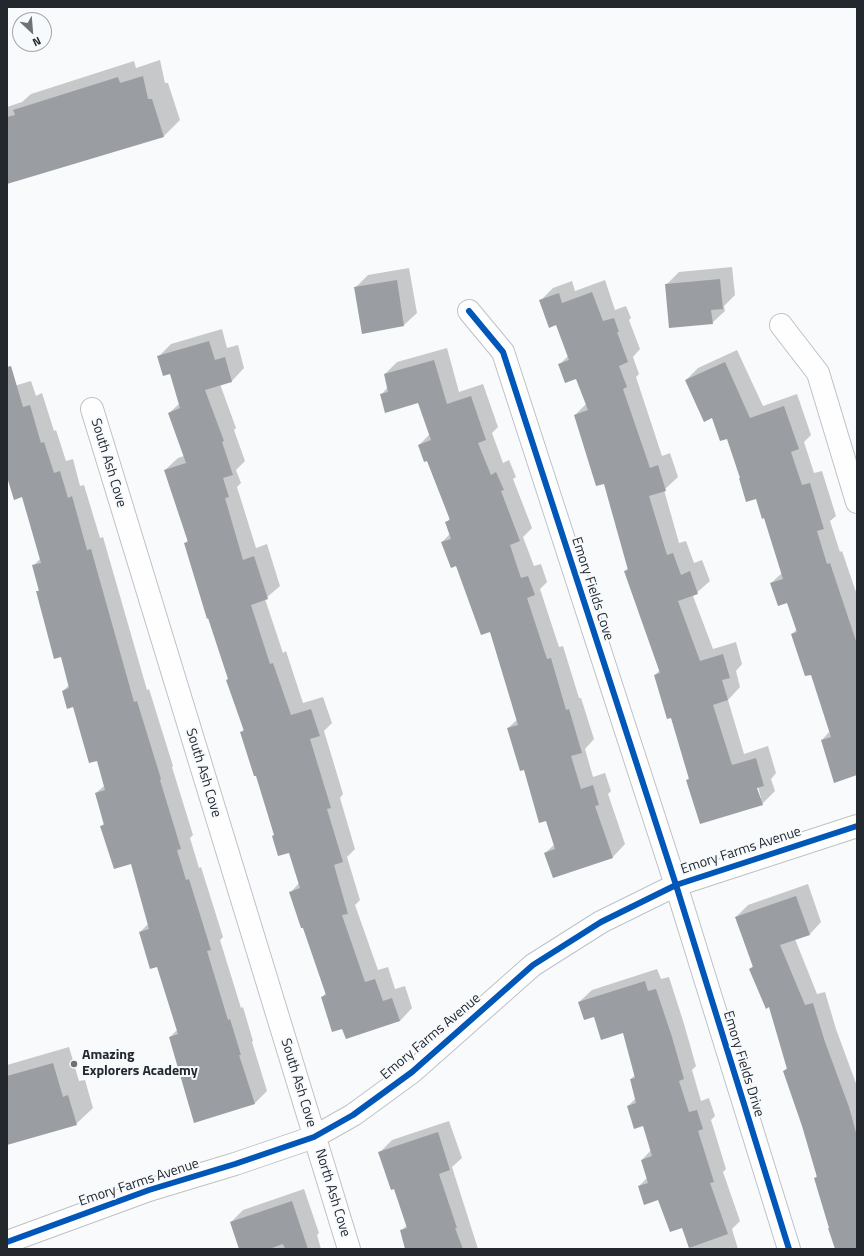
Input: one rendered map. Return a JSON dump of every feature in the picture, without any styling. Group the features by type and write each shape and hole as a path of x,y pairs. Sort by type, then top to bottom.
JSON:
{"street":[{"name":"Emory Fields Cove","path":"468,311 503,352 676,885"},
{"path":"781,325 818,373 857,502"},
{"name":"South Ash Cove","path":"92,409 314,1137"},
{"name":"Emory Farms Avenue","path":"7,1241 149,1190 235,1164 314,1137 353,1114 412,1072 533,965 601,922 676,885 857,826"},
{"name":"Emory Fields Drive","path":"676,885 788,1249"},
{"name":"North Ash Cove","path":"314,1137 349,1249"}],"building":[{"path":"143,76 148,99 152,99 164,137 7,184 7,117 15,115 13,110 118,77 120,83"},
{"path":"720,279 723,309 711,310 713,324 669,328 665,284"},
{"path":"397,280 404,326 362,334 354,287"},
{"path":"592,292 603,321 614,318 619,332 617,332 628,362 619,366 627,387 623,389 650,468 658,465 666,491 649,496 667,555 673,553 681,575 690,571 698,594 678,601 700,661 723,654 730,678 722,680 728,700 713,705 732,765 756,758 764,786 757,788 763,805 700,824 686,780 689,779 671,718 667,719 654,675 660,673 624,571 628,570 604,484 596,486 574,415 588,410 576,379 565,383 558,364 569,360 556,325 549,328 539,300 559,293 562,303"},
{"path":"209,341 215,360 225,357 232,382 205,390 224,441 222,442 233,475 223,478 229,497 225,498 243,560 254,556 268,599 251,605 270,664 273,663 291,715 311,709 320,736 310,739 331,808 327,809 343,862 334,865 348,914 342,915 365,982 375,979 383,1001 392,998 400,1021 346,1039 342,1029 332,1032 321,997 326,995 289,892 300,888 289,853 278,856 272,836 274,835 256,776 254,776 240,732 244,731 226,680 228,679 208,618 207,619 184,543 188,542 164,470 186,463 168,413 180,408 170,374 163,376 157,356"},
{"path":"434,360 447,404 471,396 486,440 478,443 491,475 496,472 504,490 501,491 520,541 510,545 521,578 528,576 535,595 527,598 547,659 551,658 566,710 569,709 582,753 571,756 581,789 593,785 599,805 595,806 613,858 553,878 544,853 555,849 546,821 539,823 524,770 520,771 507,728 518,725 490,632 481,635 456,566 451,568 441,542 451,539 445,522 450,520 427,461 424,462 418,445 431,440 418,403 385,413 380,394 388,392 384,374"},
{"path":"725,362 750,418 784,406 799,449 791,452 802,485 810,483 824,529 817,531 827,564 830,563 857,644 857,775 834,783 821,740 831,737 811,675 805,676 791,634 797,632 787,603 778,606 770,583 783,579 764,518 762,519 756,499 746,502 727,439 720,441 712,418 704,422 685,380"},
{"path":"11,366 23,407 30,405 41,443 44,442 54,473 60,471 68,498 72,496 87,550 91,549 134,702 137,701 181,849 177,850 186,880 189,879 211,950 207,951 228,1020 230,1019 241,1055 239,1055 255,1104 194,1123 169,1037 178,1034 157,967 150,969 139,932 149,929 131,864 114,869 100,826 104,825 95,793 105,790 97,761 89,763 73,707 67,709 62,691 69,688 61,657 54,659 36,591 39,591 32,565 41,563 22,497 14,500 7,477 7,367"},
{"path":"796,896 810,935 780,945 805,1005 813,1003 825,1042 849,1107 857,1136 857,1249 835,1249 814,1178 817,1177 802,1126 783,1071 787,1069 769,1007 766,1009 749,969 753,967 735,917"},
{"path":"645,981 648,991 656,989 684,1079 679,1081 689,1112 697,1110 703,1129 698,1131 714,1182 710,1183 728,1234 689,1248 682,1228 670,1232 658,1200 644,1205 638,1186 648,1183 641,1160 652,1156 643,1126 634,1129 627,1106 636,1103 630,1079 635,1078 623,1033 601,1040 594,1017 584,1020 578,1002"},
{"path":"53,1063 63,1097 68,1095 77,1125 7,1145 7,1076"},
{"path":"438,1132 450,1170 439,1174 457,1228 455,1228 463,1249 405,1249 400,1230 407,1228 394,1189 391,1190 378,1152"},
{"path":"292,1201 308,1249 285,1249 283,1244 269,1249 239,1249 230,1222"}],"cycle path":[{"path":"469,311 503,352 676,885 789,1249"},
{"path":"7,1242 149,1190 235,1164 314,1137 353,1115 412,1072 533,965 601,922 676,885 857,826"}],"place":[{"name":"Amazing Explorers Academy","path":"74,1064"}]}
